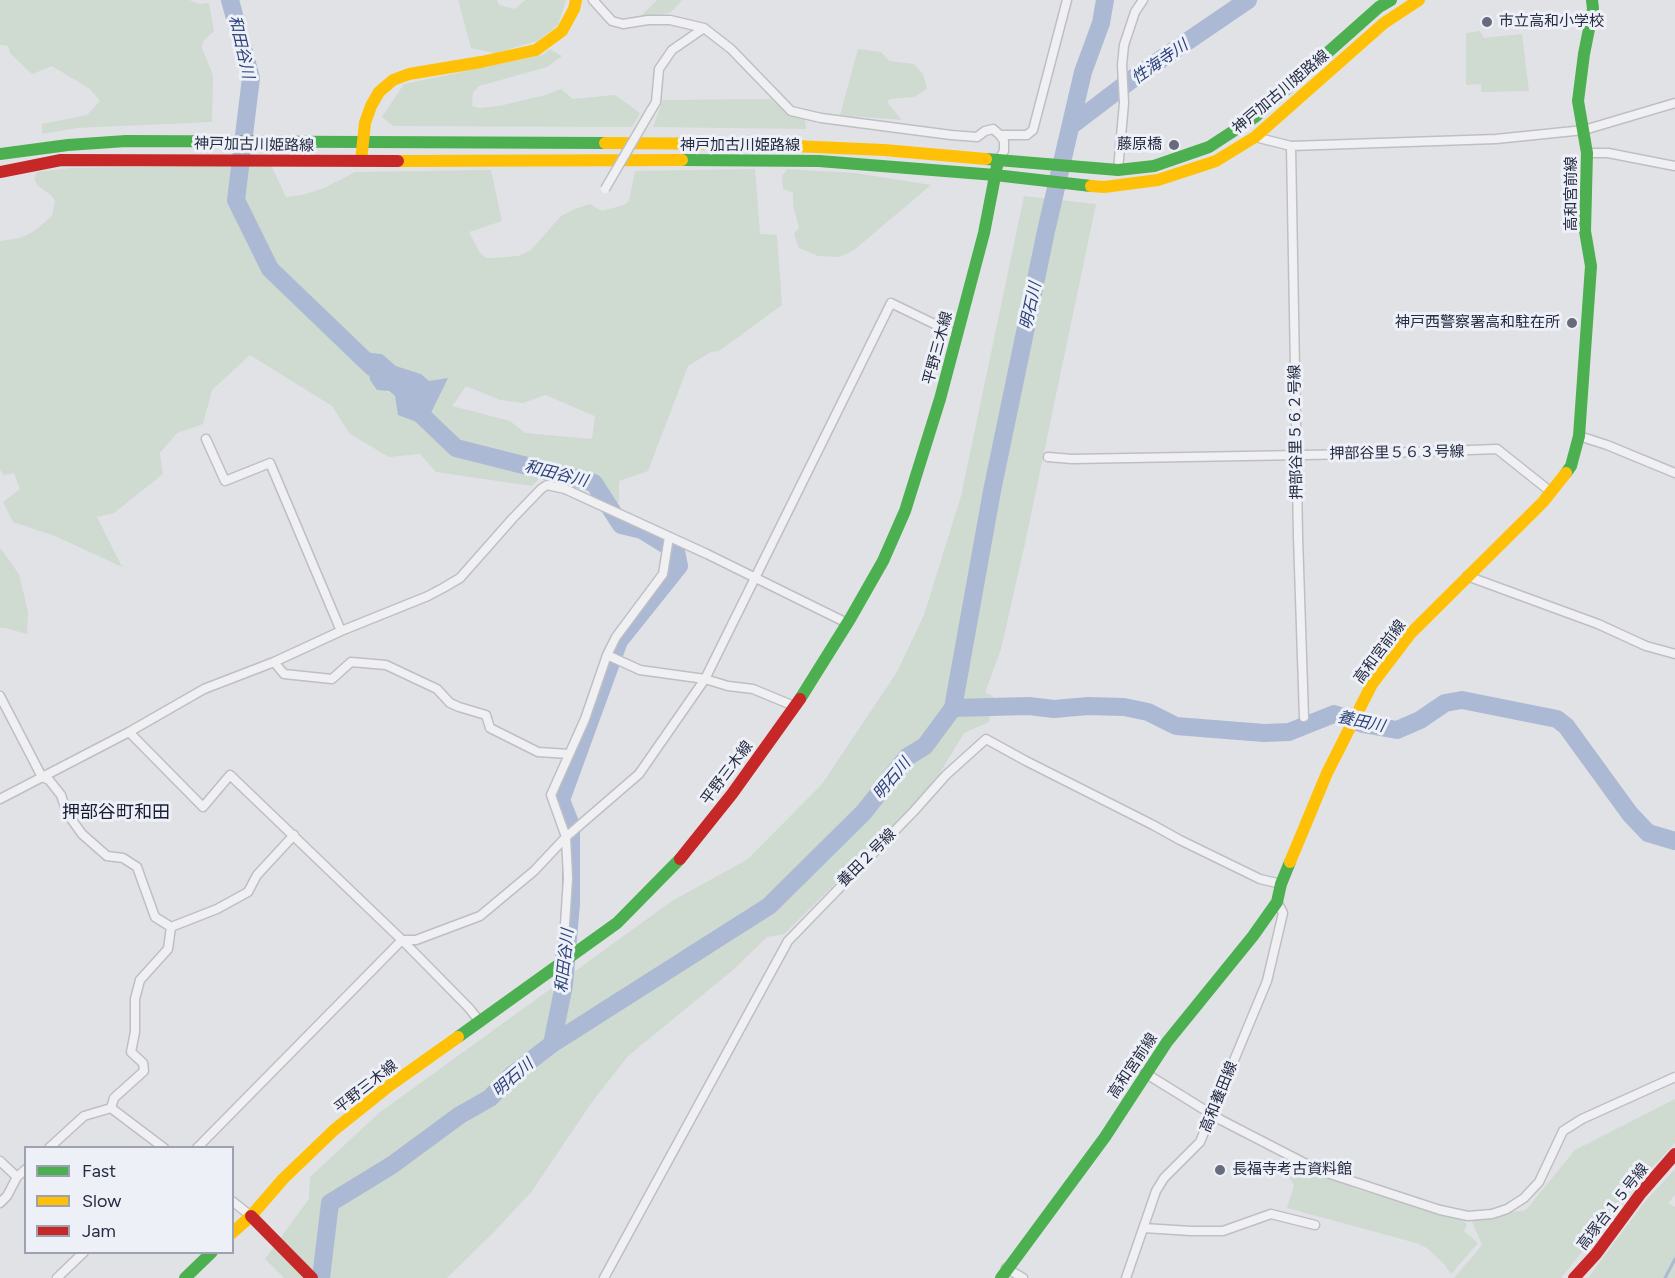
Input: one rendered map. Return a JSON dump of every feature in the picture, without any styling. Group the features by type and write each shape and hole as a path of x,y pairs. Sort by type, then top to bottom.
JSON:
{"main road":[{"path":"361,161 365,123 371,105 378,92 393,80 409,74 536,50 562,32 576,0"},
{"name":"神戸加古川姫路線","path":"0,154 68,145 126,141 759,145 884,150 1113,170 1154,166 1209,147 1255,117 1379,7 1391,0"},
{"name":"神戸加古川姫路線","path":"0,172 61,160 117,159 819,161 995,175 1104,188 1158,180 1216,161 1255,137 1384,23 1419,0"},
{"name":"高和宮前線","path":"1003,1273 1105,1137 1167,1042 1253,936 1277,902 1281,884 1327,774 1372,684 1410,634 1551,492 1571,466 1579,436 1591,266 1585,231 1587,153 1578,101 1593,9 1592,0"},
{"name":"平野三木線","path":"234,1232 254,1218 283,1179 334,1130 389,1086 563,964 617,923 682,857 732,794 808,687 883,561 905,512 957,335 984,233 998,161"},
{"name":"高塚台１５号線","path":"1574,1278 1596,1254 1641,1193 1675,1154"},
{"path":"254,1218 312,1278"},
{"path":"185,1278 210,1254"}],"street":[{"path":"593,0 612,21 623,24 648,20 670,20 704,28 731,49 791,111 821,118 951,135 977,136 993,129 1004,141 1004,151 998,161"},
{"path":"1000,135 1028,135 1033,130 1067,0"},
{"path":"1113,170 1124,103 1122,65 1124,45 1135,12 1143,0"},
{"path":"605,189 656,102 659,69 672,50 704,28"},
{"path":"1255,137 1290,146 1496,139 1584,130 1675,102"},
{"name":"押部谷里５６２号線","path":"1290,146 1304,717"},
{"path":"1587,153 1608,153 1675,166"},
{"path":"199,1146 402,940 416,940 480,916 534,871 566,837 639,774 705,679 891,303 957,335"},
{"path":"1579,436 1675,473"},
{"path":"206,439 225,481 270,463 341,631"},
{"name":"押部谷里５６３号線","path":"1048,457 1072,459 1359,454 1497,449 1551,492"},
{"path":"0,799 129,732 204,689 428,597 460,578 513,518 547,485 565,489 755,577 847,623"},
{"path":"563,964 568,878 566,837 551,795 585,719 607,655 616,637 663,574 669,537"},
{"path":"1467,576 1598,624 1646,646 1675,654"},
{"path":"607,655 640,670 705,679 728,686 753,689 794,706"},
{"path":"274,662 284,674 332,679 351,662 386,665 437,689 450,703 459,708 486,715 490,728 538,752 569,754"},
{"path":"0,696 42,777 50,780 61,795 67,813 82,834 107,856 123,858 137,867 155,917 171,927"},
{"path":"129,732 203,807 230,775 402,940 480,1022"},
{"name":"養田２号線","path":"604,1278 788,941 946,775 986,739 1180,840 1260,879 1281,884"},
{"path":"171,927 217,909 248,892 257,875 294,835"},
{"name":"高和養田線","path":"1126,1278 1156,1191 1164,1178 1200,1142 1214,1114 1222,1089 1267,981 1283,913 1277,902"},
{"path":"111,1108 114,1098 144,1071 143,1063 131,1052 135,1032 135,999 140,980 168,949 171,927"},
{"path":"1145,1073 1221,1120 1318,1170 1440,1210 1468,1216 1492,1214 1507,1209 1524,1198 1539,1182 1563,1131 1582,1119 1675,1077"},
{"path":"51,1146 84,1116 111,1108"},
{"path":"111,1108 161,1146"},
{"path":"0,1161 17,1177"},
{"path":"0,1203 7,1196 17,1177 24,1171"},
{"path":"234,1203 254,1218"},
{"path":"1144,1228 1222,1231 1271,1214 1315,1225"},
{"path":"57,1278 82,1254"},
{"path":"1003,1273 1023,1278"}],"shaded area":[{"path":"0,0 189,0 200,4 209,3 214,31 203,41 202,48 213,75 212,122 77,128 42,134 42,124 87,115 100,101 90,89 52,66 32,74 10,53 8,46 0,45"},
{"path":"458,0 497,0 499,5 515,9 525,0 566,0 558,25 537,41 495,53 471,48"},
{"path":"657,0 682,0 671,12 636,21"},
{"path":"1480,31 1484,38 1522,34 1529,91 1481,92 1481,84 1466,85 1466,33"},
{"path":"550,49 562,56 547,67 479,86 473,92 472,106 479,108 499,106 546,95 561,89 573,99 615,95 640,113 632,127 393,126 382,117 404,84 543,55"},
{"path":"858,49 881,52 889,61 914,64 923,74 927,89 914,97 890,99 887,102 902,120 840,115"},
{"path":"771,99 788,115 805,118 806,129 653,127 663,100"},
{"path":"271,165 286,197 324,188 355,172 491,170 502,221 469,232 480,253 486,258 518,256 531,250 561,216 575,209 590,204 602,211 624,205 629,201 635,171 755,169 760,234 777,235 782,305 719,351 711,352 688,366 648,471 619,481 619,503 544,473 532,486 436,472 420,454 389,457 350,434 332,406 250,355 212,390 203,424 177,433 160,453 163,474 114,513 97,517 122,567 55,536 13,522 3,502 20,489 14,473 3,475 0,469 0,241 20,238 33,232 52,216 55,201 51,195 38,186 34,179 37,172 71,168","holes":["356,350 382,354 396,366 421,374 429,381 395,396 370,380 369,373 356,359","466,386 500,400 523,403 545,395 595,416 592,439 525,433 510,421 452,406"]},
{"path":"787,169 855,173 931,185 854,250 840,257 818,256 799,248 794,234 799,227 793,206 793,193 783,189 782,176"},
{"path":"1024,196 1096,204 1024,548 1001,649 985,693 993,696 989,722 964,733 929,791 784,934 767,937 733,970 628,1056 592,1102 532,1191 447,1278 284,1278 265,1259 309,1199 310,1177 379,1113 672,901 748,859 822,784 897,672 924,615 961,496"},
{"path":"0,548 19,574 28,612 27,634 0,628"},
{"path":"1675,1099 1675,1143 1633,1188 1561,1278 1454,1278 1482,1245 1471,1219 1526,1210 1575,1150"},
{"path":"1284,1159 1319,1175 1353,1186 1353,1188 1464,1221 1467,1225 1464,1231 1478,1243 1451,1274 1427,1248 1416,1243 1287,1208 1294,1186 1286,1171 1279,1169"},
{"path":"1675,1169 1675,1195 1668,1203 1675,1207 1675,1278 1588,1278 1643,1204"}],"water":[{"path":"356,350 382,354 396,366 421,374 429,381 448,378 425,425 398,415 395,396 389,391 377,390 370,380 369,373 356,359 353,352"}],"waterway":[{"name":"和田谷川","path":"230,0 251,78 236,200 270,269 372,367"},
{"name":"明石川","path":"321,1278 330,1203 392,1165 460,1115 490,1098 512,1075 552,1044 769,906 864,812 907,757 925,746 953,708 992,491 1046,231 1083,72 1101,23 1105,0"},
{"name":"性海寺川","path":"1072,125 1135,77 1248,0"},
{"name":"和田谷川","path":"411,405 456,448 594,483 621,525 642,530 676,551 679,566 619,641 561,800 571,825 571,904 564,985 552,1044"},
{"name":"養田川","path":"953,708 1124,707 1148,712 1176,726 1264,733 1289,732 1334,714 1363,724 1397,730 1420,720 1445,703 1462,700 1557,719 1566,726 1630,814 1648,833 1675,841"},
{"path":"1665,1278 1675,1259"}],"traffic: fast":[{"path":"986,159 1118,170 1154,166 1209,147 1255,117 1379,7 1391,0"},
{"path":"1566,473 1571,466 1579,436 1591,266 1585,231 1587,153 1578,101 1593,9 1592,0"},
{"path":"0,154 68,145 126,141 605,143"},
{"path":"682,160 819,161 995,175 1091,186"},
{"path":"800,699 883,561 905,511 940,399 984,233 997,166"},
{"path":"458,1037 617,923 680,859"},
{"path":"1001,1278 1105,1137 1167,1042 1253,936 1277,902 1290,862"},
{"path":"185,1278 210,1254"}],"traffic: slow":[{"path":"361,161 365,123 371,106 379,92 393,80 409,74 536,50 562,31 574,9 576,0"},
{"path":"1091,186 1104,187 1158,180 1216,161 1255,137 1384,23 1419,0"},
{"path":"605,143 748,144 884,150 986,159"},
{"path":"398,161 682,160"},
{"path":"1290,862 1327,773 1372,684 1410,634 1543,502 1566,473"},
{"path":"234,1231 251,1216 283,1179 334,1130 389,1086 458,1037"}],"traffic: jam":[{"path":"0,172 61,160 398,161"},
{"path":"680,859 732,794 800,699"},
{"path":"1574,1278 1596,1254 1641,1193 1675,1154"},
{"path":"251,1216 312,1278"}],"place":[{"name":"市立高和小学校","path":"1487,22"},
{"name":"藤原橋","path":"1174,145"},
{"name":"神戸西警察署高和駐在所","path":"1572,323"},
{"name":"長福寺考古資料館","path":"1220,1170"}],"district":[{"name":"押部谷町和田","path":"116,813"}]}
